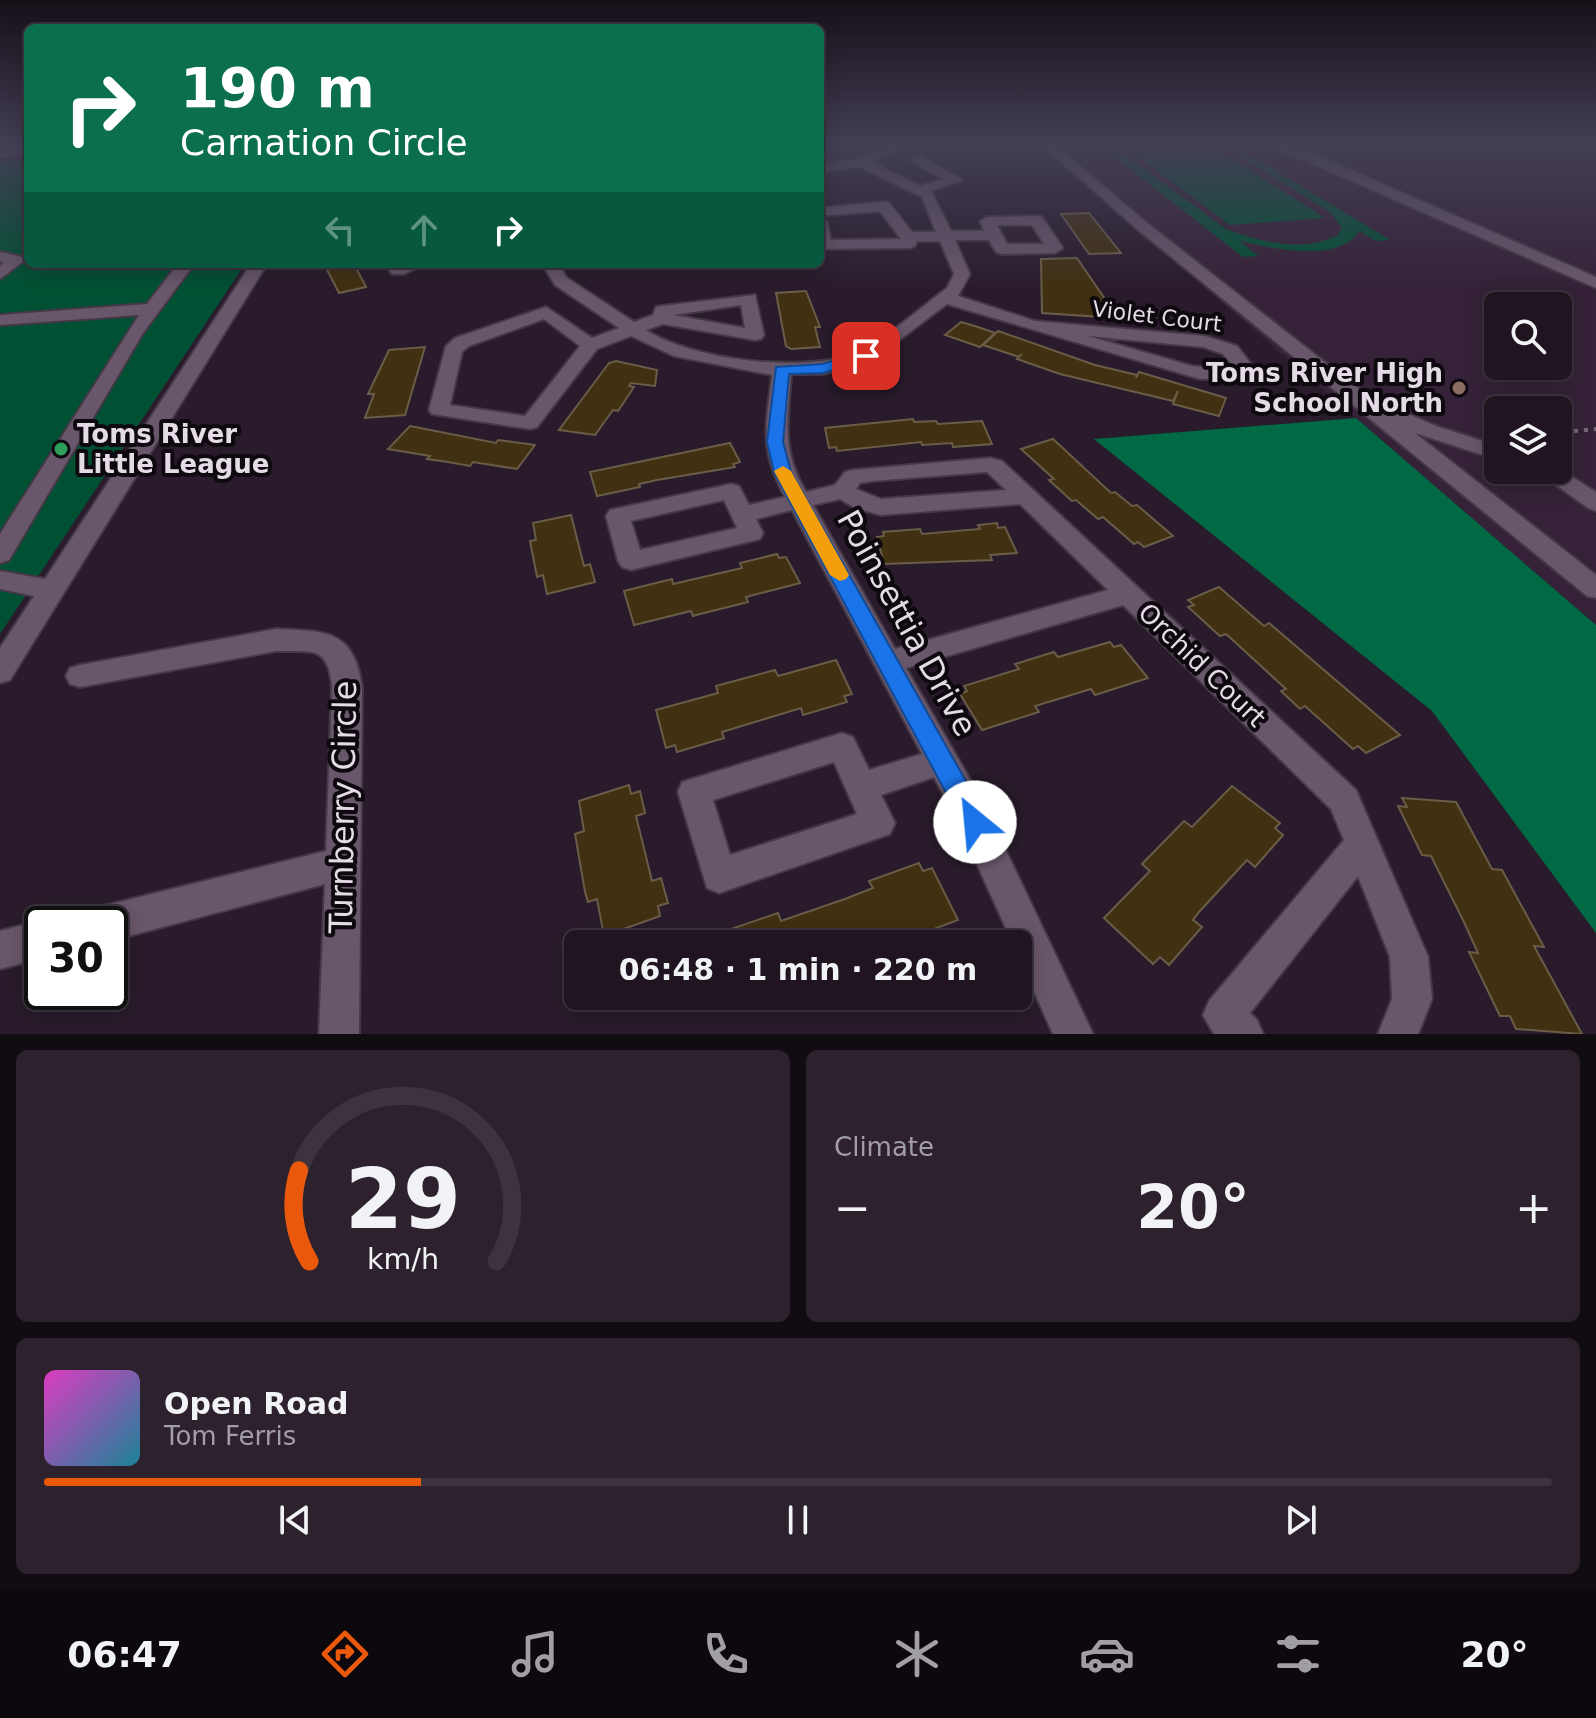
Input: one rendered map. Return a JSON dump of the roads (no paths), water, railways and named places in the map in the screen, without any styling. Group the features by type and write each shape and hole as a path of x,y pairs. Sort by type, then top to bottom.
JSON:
{"street":[{"path":"553,268 561,281 632,329 681,352 764,369 823,368 866,356 961,283 962,274 948,236 933,201 923,192"},
{"path":"1103,192 1596,589"},
{"path":"1389,192 1596,283"},
{"path":"824,212 884,206 910,243 824,245"},
{"path":"908,237 994,235"},
{"path":"0,257 17,260 0,274"},
{"path":"0,554 150,309 183,268"},
{"path":"0,672 256,268"},
{"name":"Violet Court","path":"945,298 1034,326 1204,374 1230,374 1241,364 1230,350 1205,342 1034,326"},
{"path":"590,345 546,312 462,342 453,350 439,410 530,423 590,345 661,318 755,335 749,299 662,311 661,318"},
{"path":"0,305 7,312 24,318"},
{"path":"0,320 150,309"},
{"name":"Poinsettia Drive","path":"782,370 775,442 783,472 971,813 1073,1034"},
{"path":"1358,398 1428,431 1484,449"},
{"path":"1567,484 1596,503"},
{"path":"731,491 742,514 751,533 631,561 618,516 731,491"},
{"name":"Orchid Court","path":"742,514 843,491 863,503 881,507 1026,496 1344,800 1409,957 1412,999 1398,1034"},
{"path":"0,580 1,583 52,590"},
{"path":"888,662 1128,594"},
{"name":"Turnberry Circle","path":"80,676 276,640 310,641 334,649 344,660 347,687 339,1034"},
{"path":"842,746 861,787 878,823 719,876 694,792 842,746"},
{"path":"861,787 942,761"},
{"path":"1243,1034 1223,1015 1363,843"},
{"path":"128,918 343,863"},
{"path":"0,950 24,944"}],"place":[{"name":"Toms River High School North","path":"1459,388"},
{"name":"Toms River Little League","path":"61,449"}]}
